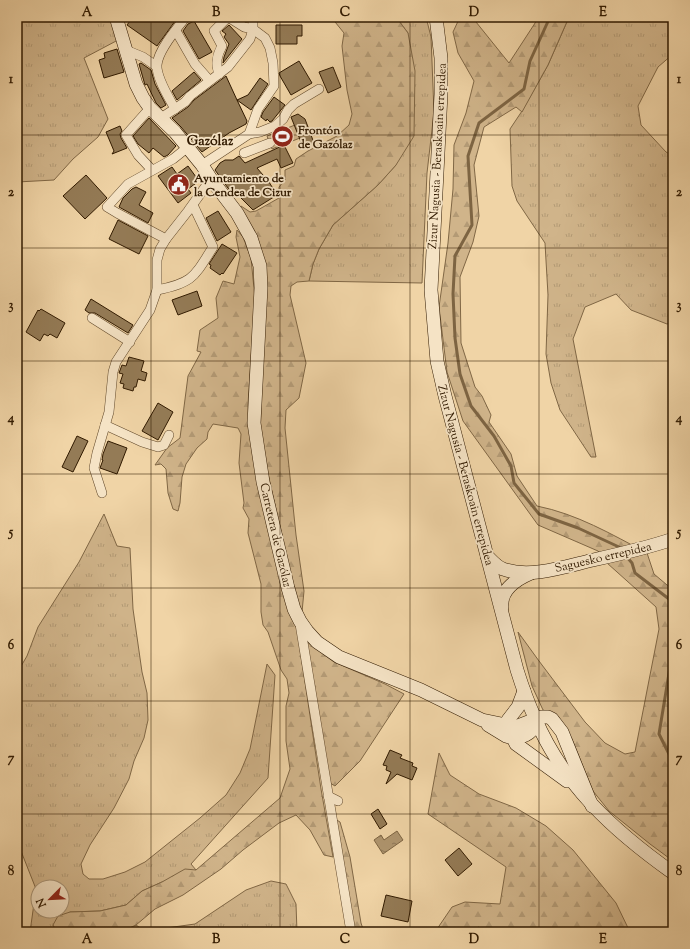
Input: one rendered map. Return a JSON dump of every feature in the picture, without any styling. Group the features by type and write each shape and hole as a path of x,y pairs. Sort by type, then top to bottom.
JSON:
{"street":[{"name":"Carretera de Gazólaz","path":"116,17 136,84 143,98 150,108 188,147 237,213 251,238 260,266 261,288 254,423 264,482 288,588 294,609 300,621 317,642 338,657 421,690 510,732"},
{"path":"175,109 165,92 156,66 164,47 186,17"},
{"path":"220,74 217,68 217,55 222,46 214,31 228,17 244,27 253,28 265,38 270,48 274,71 274,86 258,109 249,134"},
{"path":"161,118 175,109 209,80 220,74 228,67 250,39 253,28 253,17"},
{"name":"Zizur Nagusia - Beraskoain errepidea","path":"436,17 441,58 441,94 431,266 433,327 437,362 445,396 502,614 524,691 535,719 555,757 575,787 592,806 617,830 673,873"},
{"path":"176,30 195,64 209,80"},
{"path":"126,50 143,57 156,66"},
{"path":"202,165 249,134 260,132 274,126 283,119 288,110 294,104 319,89"},
{"path":"150,108 126,135 138,155 152,170"},
{"path":"236,142 245,155 270,143"},
{"path":"166,239 107,207 128,184 173,159 188,147"},
{"path":"102,493 94,468 109,412 113,372 116,362 150,310 157,290 157,260 160,249 211,179"},
{"path":"157,290 177,286 188,280 198,270 213,247 193,204"},
{"path":"92,318 130,342"},
{"path":"105,425 142,442 158,447 164,445 169,434"},
{"name":"Saguesko errepidea","path":"526,572 648,548 673,539"},
{"path":"487,556 495,565 503,569 526,572"},
{"path":"494,581 498,577 526,572"},
{"path":"502,614 501,600 512,584 526,572"},
{"path":"300,621 351,932"},
{"path":"524,691 518,707 508,720 510,732 516,744 575,787"},
{"path":"510,732 526,735 533,729 535,719 548,717 557,723 592,806"},
{"path":"328,796 338,801"}],"green space":[{"path":"17,17 110,17 118,40 84,58 108,119 98,137 73,159 54,180 17,182"},
{"path":"331,17 396,17 408,33 415,71 414,136 396,165 378,185 333,225 319,249 313,264 309,281 297,282 291,286 290,295 306,363 299,398 286,410 285,428 296,535 304,591 302,612 295,594 260,438 265,291 239,209 241,206 250,212 256,211 279,198 279,187 285,180 285,170 294,166 296,159 337,136 349,125 352,114 347,90 342,46 344,33"},
{"path":"396,17 426,17 431,37 434,112 427,173 422,283 309,281 313,264 319,249 333,225 378,185 396,165 408,33"},
{"path":"460,17 474,17 476,22 509,63 539,17 569,17 548,65 522,112 516,107 484,127 474,165 479,216 473,242 460,277 461,343 475,387 482,396 491,415 489,422 511,454 517,476 537,506 580,519 647,553 654,574 673,590 673,722 671,736 673,741 673,861 609,811 593,791 572,739 558,716 543,710 532,686 518,632 585,722 605,743 625,754 635,752 659,629 656,607 607,563 598,551 538,525 463,421 447,372 439,307 448,243 453,189 454,145 466,113 474,81 458,53 453,32"},
{"path":"569,17 673,17 673,54 658,67 638,106 641,125 666,152 673,156 673,322 667,324 631,310 616,294 585,307 573,339 596,457 591,457 560,410 551,383 546,354 548,295 545,243 517,201 512,186 510,129 548,65"},
{"name":"Frontón de Gazólaz","path":"295,125 300,138 272,149 267,136"},
{"path":"237,230 243,237 251,258 255,299 248,404 249,429 297,629 321,789 333,857 324,855 310,830 296,815 279,823 243,850 221,869 183,895 155,909 136,925 125,930 112,932 57,932 53,925 56,919 70,919 70,912 100,911 126,905 142,891 185,869 196,870 280,798 290,769 286,741 286,706 289,693 287,679 281,670 268,632 263,625 261,612 261,584 248,533 249,519 243,508 244,503 239,463 241,434 238,428 213,424 208,432 207,439 197,448 186,464 182,477 178,511 173,509 168,493 166,469 161,464 155,465 167,448 180,438 188,376 201,352 197,351 200,330 218,318 216,298 223,281 234,284 240,257 236,237"},
{"path":"104,514 117,546 130,548 133,609 142,672 147,693 148,720 144,738 134,761 129,779 114,808 90,845 81,864 83,874 89,879 103,879 125,872 145,862 226,795 240,773 250,749 267,664 275,675 268,778 191,864 196,870 142,891 126,905 100,911 70,912 70,879 32,879 17,841 17,673 27,656 38,627 79,562"},
{"path":"306,641 334,662 404,694 360,761 335,786 330,783"},
{"path":"439,753 450,775 479,794 516,808 546,826 573,850 616,903 630,932 482,932 479,927 467,932 435,932 452,907 465,902 500,904 506,867 428,814"},
{"path":"335,819 340,822 350,857 361,923 364,932 355,932"},
{"path":"271,881 286,884 296,904 297,932 112,932 125,930 136,925 145,931 195,924 246,890"},
{"path":"32,919 61,919 53,925 57,932 30,932"}],"water":[{"path":"397,831 403,840 383,854 374,840 381,835 384,840"}],"building":[{"path":"133,17 178,17 157,46 127,25"},
{"path":"194,21 212,52 199,59 183,31 188,24"},
{"path":"229,25 242,39 223,63 229,44 224,37 226,34 222,31"},
{"path":"276,25 302,25 302,36 297,36 297,44 276,44"},
{"path":"117,49 124,72 104,78 99,60 105,58 104,53"},
{"path":"299,61 312,83 291,95 279,73"},
{"path":"141,63 151,70 155,84 166,105 161,108 156,103 147,84 145,85 139,64"},
{"path":"333,67 341,87 328,93 319,72"},
{"path":"194,72 201,80 177,100 172,91"},
{"path":"226,76 247,121 246,124 229,133 202,152 172,118"},
{"path":"260,78 268,84 251,110 237,100 248,95"},
{"path":"274,97 285,105 270,122 261,117"},
{"path":"298,114 305,119 314,143 303,147 291,117"},
{"path":"149,118 176,146 168,155 164,157 153,148 149,153 138,144 133,136"},
{"path":"120,126 122,131 120,134 121,138 127,148 112,154 114,151 106,132"},
{"path":"284,145 293,163 281,168 277,159 257,168 269,182 277,195 253,210 236,193 233,195 215,170 220,163 225,160 233,160 239,156 245,163"},
{"name":"Ayuntamiento de la Cendea de Cizur","path":"188,166 199,181 188,189 191,193 178,203 158,176 172,167 177,174"},
{"path":"86,175 107,198 85,219 63,196"},
{"path":"136,187 146,192 139,205 153,213 148,223 119,207 123,198"},
{"path":"218,211 231,232 217,241 206,218"},
{"path":"118,220 148,236 139,254 109,239"},
{"path":"222,244 237,253 223,274 222,273 220,275 210,268 211,265 209,264"},
{"path":"197,291 202,306 178,315 172,300"},
{"path":"91,299 133,325 128,333 95,313 89,313 85,310"},
{"path":"41,309 65,323 57,338 50,334 48,336 44,334 40,341 26,332 38,310 39,311"},
{"path":"129,357 144,361 141,371 147,373 145,381 138,379 136,387 134,387 133,391 123,388 124,384 120,383 123,374 119,373 122,365 126,366"},
{"path":"158,403 173,412 158,440 142,431"},
{"path":"77,436 88,441 73,472 62,467"},
{"path":"108,441 127,448 117,474 100,468"},
{"path":"390,750 402,755 400,758 413,763 412,766 417,768 412,780 397,774 386,784 391,772 386,770 387,766 383,765"},
{"path":"378,809 387,824 380,829 371,814"},
{"path":"459,848 472,864 458,876 445,860"},
{"path":"386,895 412,901 408,922 381,916"}],"waterway":[{"path":"550,17 530,61 524,89 479,123 468,156 472,225 455,256 453,294 455,338 460,374 471,406 494,436 511,466 514,483 539,514 578,528 619,547 621,550"},
{"path":"626,556 632,563 635,573 669,599 673,604"},
{"path":"673,649 659,734 673,762"}],"place":[{"name":"Frontón de Gazólaz","path":"283,137"},
{"name":"Ayuntamiento de la Cendea de Cizur","path":"179,185"}],"district":[{"name":"Gazólaz","path":"210,140"}]}
